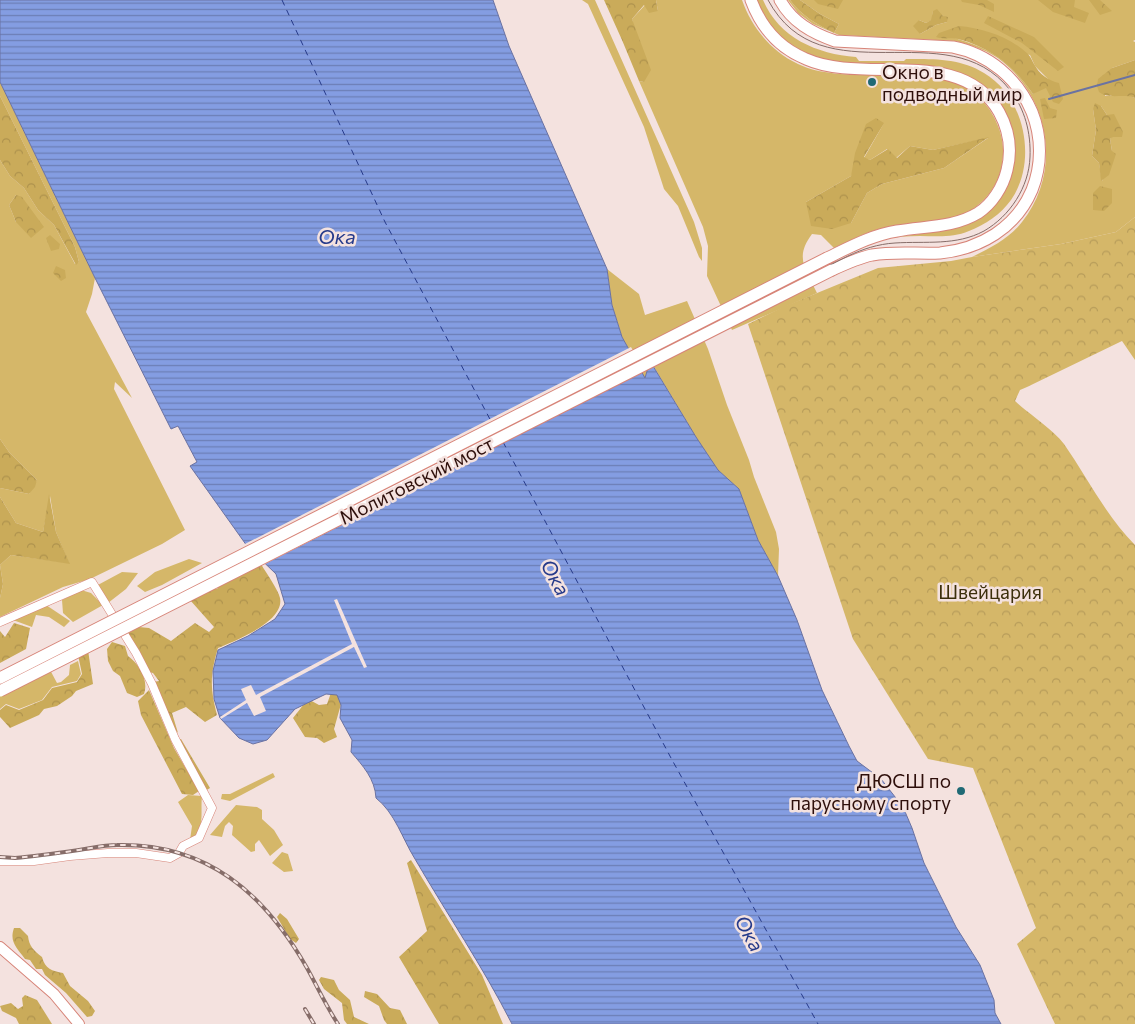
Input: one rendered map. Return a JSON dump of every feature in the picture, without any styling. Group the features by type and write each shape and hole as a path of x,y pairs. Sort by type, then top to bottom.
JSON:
{"main road":[{"name":"Молитовский мост","path":"0,678 866,239 880,234 958,222 980,212 993,198 1005,177 1010,146 1007,131 1000,114 990,99 975,86 961,78 938,73 838,67 822,64 794,54 782,46 762,24 751,0"},
{"name":"Молитовский мост","path":"0,690 832,270 871,256 939,253 960,250 988,239 1003,230 1029,198 1037,178 1040,154 1035,122 1029,106 1010,78 982,56 966,49 835,41 817,35 792,18 780,0"}],"street":[{"path":"0,622 92,582 136,652 152,684 175,739 212,808 199,838 183,846 179,853 170,858 136,853 108,853 34,861 0,861"},
{"path":"0,947 54,994 71,1012 79,1024"}],"green space":[{"path":"582,0 595,0 694,222 702,248 702,261 678,206 664,189 644,127 588,4"},
{"path":"604,0 656,0 658,11 649,13 644,5 632,19 651,70 644,82 639,81"},
{"path":"656,0 742,0 751,20 764,38 788,59 798,64 821,71 848,74 932,77 957,84 978,96 994,117 999,129 1003,146 1003,158 995,185 986,198 975,208 949,219 897,225 880,229 834,248 821,235 812,234 807,242 803,257 806,270 817,293 732,330 707,276 708,246 703,227 639,81 644,82 632,19 645,5 658,11","holes":["884,123 864,158 870,160 887,149 896,158 910,146 933,150 988,138 944,168 882,184 867,193 851,223 806,202 851,176"]},
{"path":"756,0 763,0 779,25 789,34 814,48 856,57 859,61 946,60 975,68 998,84 1009,97 1018,113 1025,149 1024,167 1019,184 1007,205 987,222 975,229 957,235 887,238 934,232 962,226 981,217 990,208 1004,191 1003,109 991,92 979,82 960,73 943,69 824,61 793,48 770,26"},
{"path":"788,0 810,19 833,32 813,24 798,13"},
{"path":"790,0 800,0 839,24 834,33 799,11"},
{"path":"800,0 1135,0 1135,40 1133,41 1135,42 1135,60 1112,68 1105,96 1130,96 1135,98 1135,217 1116,232 1061,244 972,257 999,242 1017,228 1034,203 1042,182 1046,161 1045,139 1040,117 1032,97 1019,78 1003,62 987,52 968,44 955,41 839,35 834,33 839,24","holes":["933,11 943,16 947,22 936,25 920,34 919,20 926,23 932,20","954,38 1030,55 1035,66 1050,81 1033,94 1008,65 990,52","1101,106 1107,115 1113,136 1110,139 1112,151 1102,181 1099,163 1092,156 1096,130 1093,109"]},
{"path":"814,0 843,0 838,9 818,4"},
{"path":"961,0 987,0 994,4 994,12 979,5 962,2"},
{"path":"1038,0 1075,0 1074,7 1089,13 1085,23 1053,12"},
{"path":"1089,0 1100,0 1112,11 1100,15"},
{"path":"937,9 943,16 948,17 947,22 936,25 920,34 913,26 919,20 926,23 931,20 933,11"},
{"path":"988,16 1034,37 1064,67 1058,71 1022,43 984,23"},
{"path":"959,26 996,34 1021,48 1029,55 1041,74 1059,83 1063,99 1059,104 1053,102 1046,88 1033,94 1009,66 982,48 959,39 936,37 939,33"},
{"path":"1135,60 1135,98 1108,96 1099,92 1097,86 1098,79 1112,68"},
{"path":"0,82 95,278 86,312 132,398 115,382 114,389 185,530 162,544 90,579 63,587 0,617 0,598 3,584 0,565 11,555 69,563 56,532 50,496 43,532 16,523 0,497 0,488 29,494 37,480 9,452 0,439 0,160 10,176 24,188 38,210 54,225 75,264 79,262 75,247 0,96","holes":["16,195 16,222 9,205"]},
{"path":"0,96 75,247 79,262 76,265 54,225 38,210 24,188 10,176 0,160"},
{"path":"1045,98 1050,108 1057,110 1056,118 1044,119 1040,99"},
{"path":"1095,103 1101,106 1107,115 1114,114 1123,132 1122,137 1110,139 1112,151 1116,154 1109,175 1101,181 1099,163 1092,156 1096,130 1093,109"},
{"path":"876,118 884,123 864,157 870,160 888,149 897,158 910,146 933,150 989,137 944,168 882,184 867,193 851,223 832,229 811,226 806,202 851,176 855,153 866,124"},
{"path":"1100,186 1112,189 1112,203 1104,211 1093,210 1093,193"},
{"path":"16,195 22,197 44,227 31,238 16,222 9,205"},
{"name":"Швейцария","path":"1135,217 1135,360 1122,341 1020,390 1015,401 1060,439 1115,522 1135,545 1135,1024 1055,1024 1017,944 1036,928 973,768 928,759 853,639 748,324 783,307 878,268 951,261 1061,244 1116,232"},
{"path":"50,235 60,244 59,249 51,251 46,238"},
{"path":"56,266 65,270 66,278 61,281 53,273"},
{"path":"607,269 639,294 645,315 687,301 708,349 727,405 776,532 779,549 778,576 758,540 739,489 718,470 651,362 645,379 622,337 612,305"},
{"path":"0,439 9,452 37,480 35,487 29,494 0,488"},
{"path":"49,494 56,532 70,564 11,555 0,565 0,497 16,523 43,532"},
{"path":"189,559 202,563 145,592 137,586 155,572"},
{"path":"261,564 279,594 279,607 275,615 267,623 218,648 213,666 212,682 217,715 205,722 186,707 172,713 178,733 169,723 153,682 159,681 153,673 148,672 128,633 139,627 149,628 171,641 195,623 209,632 214,627 190,600 210,588 217,589 220,584"},
{"path":"0,565 3,584 0,598"},
{"path":"122,572 138,573 126,589 108,603 96,586"},
{"path":"81,590 91,593 103,605 73,622 63,613 62,600"},
{"path":"46,605 70,621 64,627 49,617 36,615 32,627 13,620"},
{"path":"14,623 30,628 26,649 0,663 0,631 5,637"},
{"path":"112,642 125,646 128,656 136,663 144,678 144,694 137,697 127,693 120,676 113,671 108,661 107,649"},
{"path":"88,650 93,684 76,691 57,706 44,709 39,715 10,728 0,717 0,710 6,705 19,710 43,700 52,688 77,682 82,674 78,655"},
{"path":"78,661 81,674 77,681 52,687 42,700 19,709 6,704 0,709 0,693 49,668 57,683 61,682 69,675 70,665"},
{"path":"149,690 174,748 199,791 193,795 182,794 141,715 138,701"},
{"path":"332,690 343,697 334,729 337,737 324,743 317,738 305,737 293,718 308,699 319,705 327,704"},
{"path":"181,739 210,788 205,791 178,740"},
{"path":"273,773 275,777 230,801 221,799 222,794 230,794"},
{"path":"188,795 202,796 200,826 198,832 190,840 192,826 178,802"},
{"path":"236,805 257,807 262,810 262,819 274,830 283,845 270,856 259,840 255,844 255,851 251,852 232,835 233,826 229,822 225,826 222,837 210,835"},
{"path":"282,852 288,854 293,871 284,872 272,863"},
{"path":"411,860 482,975 503,1024 439,1024 399,957 427,931 407,863"},
{"path":"280,913 287,919 299,939 296,943 290,939 277,917"},
{"path":"14,928 20,928 28,936 34,950 42,957 47,967 63,973 70,986 88,1001 95,1011 92,1016 87,1017 66,993 45,975 42,969 36,969 30,960 25,959 13,941"},
{"path":"321,977 334,980 339,990 350,1000 354,1017 369,1024 347,1024 344,1020 342,1003 324,989 319,980"},
{"path":"365,991 377,994 390,1008 400,1010 407,1024 387,1024 379,1006 364,997"},
{"path":"25,995 37,1000 52,1024 19,1024 16,1018 2,1011 0,1006 11,1003 18,1009 23,1006 22,998"}],"water":[{"name":"Ока","path":"0,0 493,0 509,46 607,269 612,305 622,337 645,378 650,361 718,470 739,489 758,540 778,576 797,620 822,690 849,746 857,761 881,779 903,807 924,863 956,927 980,965 994,1000 995,1013 1001,1024 512,1024 393,818 376,798 368,773 351,752 352,740 340,718 341,705 337,695 326,694 295,709 267,740 253,744 239,738 220,718 214,699 213,671 218,650 248,636 275,619 285,604 276,574 247,546 190,466 197,462 178,426 171,429 0,82"}],"pier":[{"path":"631,347 644,371 263,565 243,545"},
{"path":"337,599 367,667 364,668 354,647 260,697 266,711 254,716 247,703 221,719 220,717 246,700 241,689 251,685 256,695 352,644 334,600"}],"waterway":[{"path":"1049,99 1135,75"}],"ferry route":[{"path":"282,0 385,222 492,423"},
{"path":"503,442 671,758 818,1024"}],"tram line":[{"path":"0,686 848,256 883,244 941,242 963,239 984,231 1010,209 1022,190 1029,168 1030,148 1028,130 1020,105 1015,97 1010,90 984,67 953,56 852,51 820,45 791,29 768,0"}],"railway":[{"path":"0,857 15,858 117,845 149,847 179,853 205,863 230,878 252,896 272,917 307,968 338,1024"},
{"path":"305,1009 314,1024"}],"place":[{"name":"Окно в подводный мир","path":"872,82"},
{"name":"ДЮСШ по парусному спорту","path":"961,791"}]}
